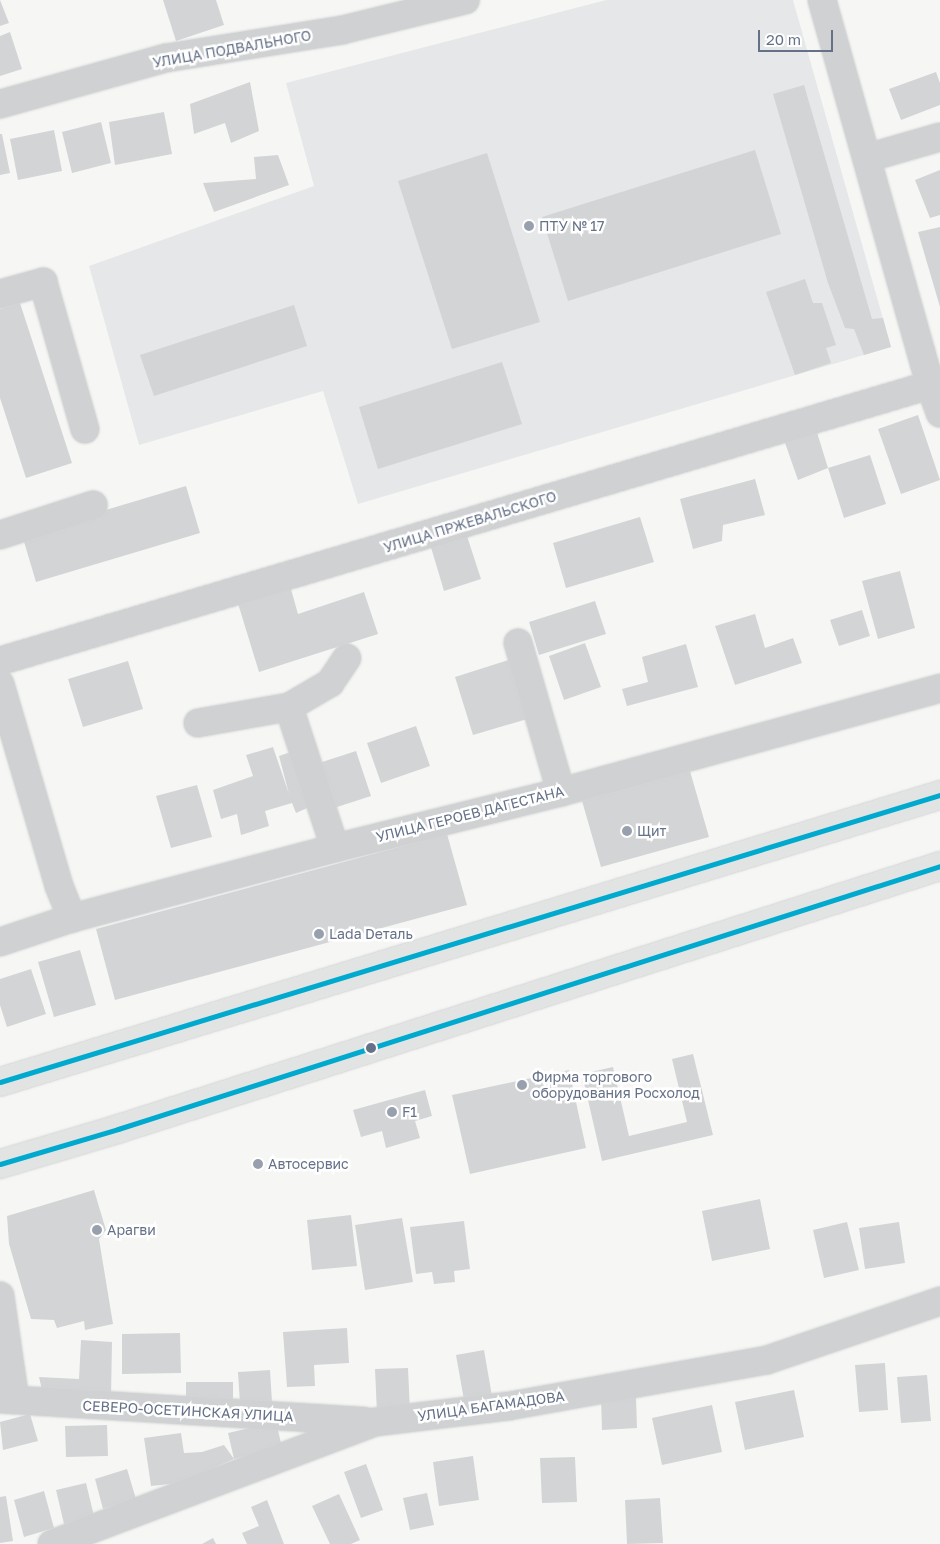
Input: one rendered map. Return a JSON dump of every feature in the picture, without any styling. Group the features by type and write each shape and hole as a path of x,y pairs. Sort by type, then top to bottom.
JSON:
{"main road":[{"path":"0,1082 940,795"},
{"path":"0,1164 128,1126 940,866"}],"street":[{"name":"УЛИЦА ПОДВАЛЬНОГО","path":"0,104 166,58 342,30 465,0"},
{"path":"822,0 935,384 940,413"},
{"path":"868,158 940,137"},
{"path":"0,294 42,282 85,429"},
{"name":"УЛИЦА ПРЖЕВАЛЬСКОГО","path":"0,661 935,384"},
{"path":"0,535 93,506"},
{"path":"518,643 561,792"},
{"path":"198,723 289,706 330,683 347,658"},
{"path":"0,684 59,886 72,918"},
{"name":"УЛИЦА ГЕРОЕВ ДАГЕСТАНА","path":"0,942 72,918 335,848 561,792 940,688"},
{"path":"289,706 335,848"},
{"path":"0,1296 8,1400"},
{"name":"УЛИЦА БАГАМАДОВА","path":"52,1544 376,1422 509,1406 767,1360 940,1301"},
{"name":"СЕВЕРО-ОСЕТИНСКАЯ УЛИЦА","path":"8,1400 376,1422"}],"shaded area":[{"name":"ПТУ № 17","path":"606,0 793,0 891,347 358,504 323,391 139,445 89,266 314,186 286,83"}],"building":[{"path":"0,0 9,23 0,26"},
{"path":"163,0 216,0 224,25 176,41"},
{"path":"10,32 22,69 0,76 0,36"},
{"path":"936,72 940,83 940,105 901,120 889,89"},
{"path":"250,82 259,131 231,143 225,123 194,134 190,104"},
{"path":"804,85 872,319 883,318 891,347 864,355 854,329 845,328 828,283 773,94"},
{"path":"164,112 172,154 115,165 109,122"},
{"path":"101,122 111,163 72,173 62,132"},
{"path":"54,130 62,171 18,180 10,139"},
{"path":"0,134 2,134 10,173 0,175"},
{"path":"755,150 781,234 568,301 542,217"},
{"path":"487,153 540,322 452,349 398,181"},
{"path":"278,155 289,185 214,212 203,183 256,179 254,157"},
{"path":"940,170 940,215 930,218 915,180"},
{"path":"940,227 940,307 918,232"},
{"path":"805,279 813,303 822,303 836,345 826,348 831,363 795,375 766,292"},
{"path":"20,303 72,463 26,478 0,398 0,309"},
{"path":"294,305 307,346 154,396 140,355"},
{"path":"502,362 522,424 378,469 359,407"},
{"path":"918,415 940,480 901,494 878,429"},
{"path":"816,429 828,468 798,480 784,440"},
{"path":"870,455 886,504 844,518 828,468"},
{"path":"755,479 765,515 723,525 722,541 693,549 680,499"},
{"path":"186,486 200,533 36,582 22,535"},
{"path":"640,517 654,562 566,588 553,543"},
{"path":"466,533 481,579 444,591 430,544"},
{"path":"900,571 915,628 878,639 862,581"},
{"path":"289,582 298,614 364,592 378,634 259,672 236,597"},
{"path":"595,601 606,634 539,655 529,622"},
{"path":"862,610 870,636 839,646 830,620"},
{"path":"755,614 765,648 793,638 802,663 735,685 715,626"},
{"path":"585,643 601,687 564,700 549,656"},
{"path":"686,644 698,687 627,706 622,689 648,682 642,657"},
{"path":"515,658 534,717 473,735 455,677"},
{"path":"128,661 143,709 83,727 68,679"},
{"path":"416,726 430,766 381,783 367,743"},
{"path":"273,747 289,794 279,756 299,749 314,805 296,813 292,803 265,811 269,826 241,835 237,814 221,819 213,790 253,776 246,755"},
{"path":"356,751 371,796 334,808 319,763"},
{"path":"690,771 709,837 601,867 582,801"},
{"path":"197,785 212,837 171,848 156,796"},
{"path":"447,834 467,905 115,1000 96,929"},
{"path":"80,950 96,1005 54,1017 38,962"},
{"path":"31,969 46,1014 7,1027 0,1005 0,979"},
{"path":"693,1054 713,1135 602,1161 582,1074 613,1067 629,1136 687,1122 672,1059"},
{"path":"569,1070 586,1148 470,1174 452,1095"},
{"path":"425,1090 432,1116 415,1121 420,1138 386,1148 382,1131 361,1137 353,1110"},
{"path":"94,1190 106,1230 99,1239 113,1324 85,1330 84,1321 57,1328 54,1320 31,1319 9,1244 7,1216"},
{"path":"760,1199 770,1249 712,1261 702,1211"},
{"path":"351,1215 357,1266 312,1270 307,1220"},
{"path":"402,1218 413,1282 365,1290 355,1225"},
{"path":"464,1221 470,1269 454,1271 455,1282 434,1284 432,1272 416,1274 410,1227"},
{"path":"847,1222 859,1270 824,1278 813,1230"},
{"path":"899,1222 905,1263 865,1269 859,1228"},
{"path":"347,1328 349,1363 314,1365 315,1386 287,1387 283,1332"},
{"path":"180,1333 181,1373 122,1374 122,1334"},
{"path":"81,1340 112,1342 111,1397 43,1394 39,1377 79,1379"},
{"path":"484,1350 492,1396 464,1400 456,1355"},
{"path":"885,1363 888,1410 859,1412 855,1365"},
{"path":"408,1368 410,1412 377,1414 375,1369"},
{"path":"270,1370 272,1402 240,1404 238,1372"},
{"path":"927,1375 931,1421 901,1423 897,1377"},
{"path":"186,1382 233,1382 233,1402 186,1402"},
{"path":"794,1390 804,1437 745,1450 735,1402"},
{"path":"636,1397 637,1428 602,1430 601,1399"},
{"path":"712,1405 722,1452 662,1465 652,1418"},
{"path":"30,1414 38,1441 3,1450 0,1422"},
{"path":"276,1422 282,1447 234,1459 228,1433"},
{"path":"107,1425 108,1456 66,1457 65,1426"},
{"path":"181,1433 184,1453 202,1452 224,1445 234,1459 179,1483 151,1486 144,1438"},
{"path":"473,1456 479,1500 439,1506 433,1462"},
{"path":"575,1457 577,1502 542,1503 540,1458"},
{"path":"366,1464 383,1510 361,1518 344,1472"},
{"path":"127,1469 136,1499 103,1509 95,1479"},
{"path":"86,1483 94,1516 64,1524 56,1490"},
{"path":"44,1491 54,1528 24,1537 14,1500"},
{"path":"427,1493 434,1525 410,1530 403,1498"},
{"path":"339,1494 360,1540 351,1544 330,1544 312,1506"},
{"path":"6,1496 13,1541 0,1543 0,1497"},
{"path":"660,1498 663,1543 627,1544 625,1500"},
{"path":"267,1500 284,1544 247,1544 242,1533 259,1526 251,1507"},
{"path":"213,1538 216,1544 202,1544"}],"transit line":[{"path":"0,1082 940,795"},
{"path":"0,1164 118,1129 940,866"}],"place":[{"name":"ПТУ № 17","path":"529,226"},
{"name":"Щит","path":"627,831"},
{"name":"Lada Dеталь","path":"319,934"},
{"name":"Фирма торгового оборудования Росхолод","path":"522,1085"},
{"name":"F1","path":"392,1112"},
{"name":"Автосервис","path":"258,1164"},
{"name":"Арагви","path":"97,1230"}]}
